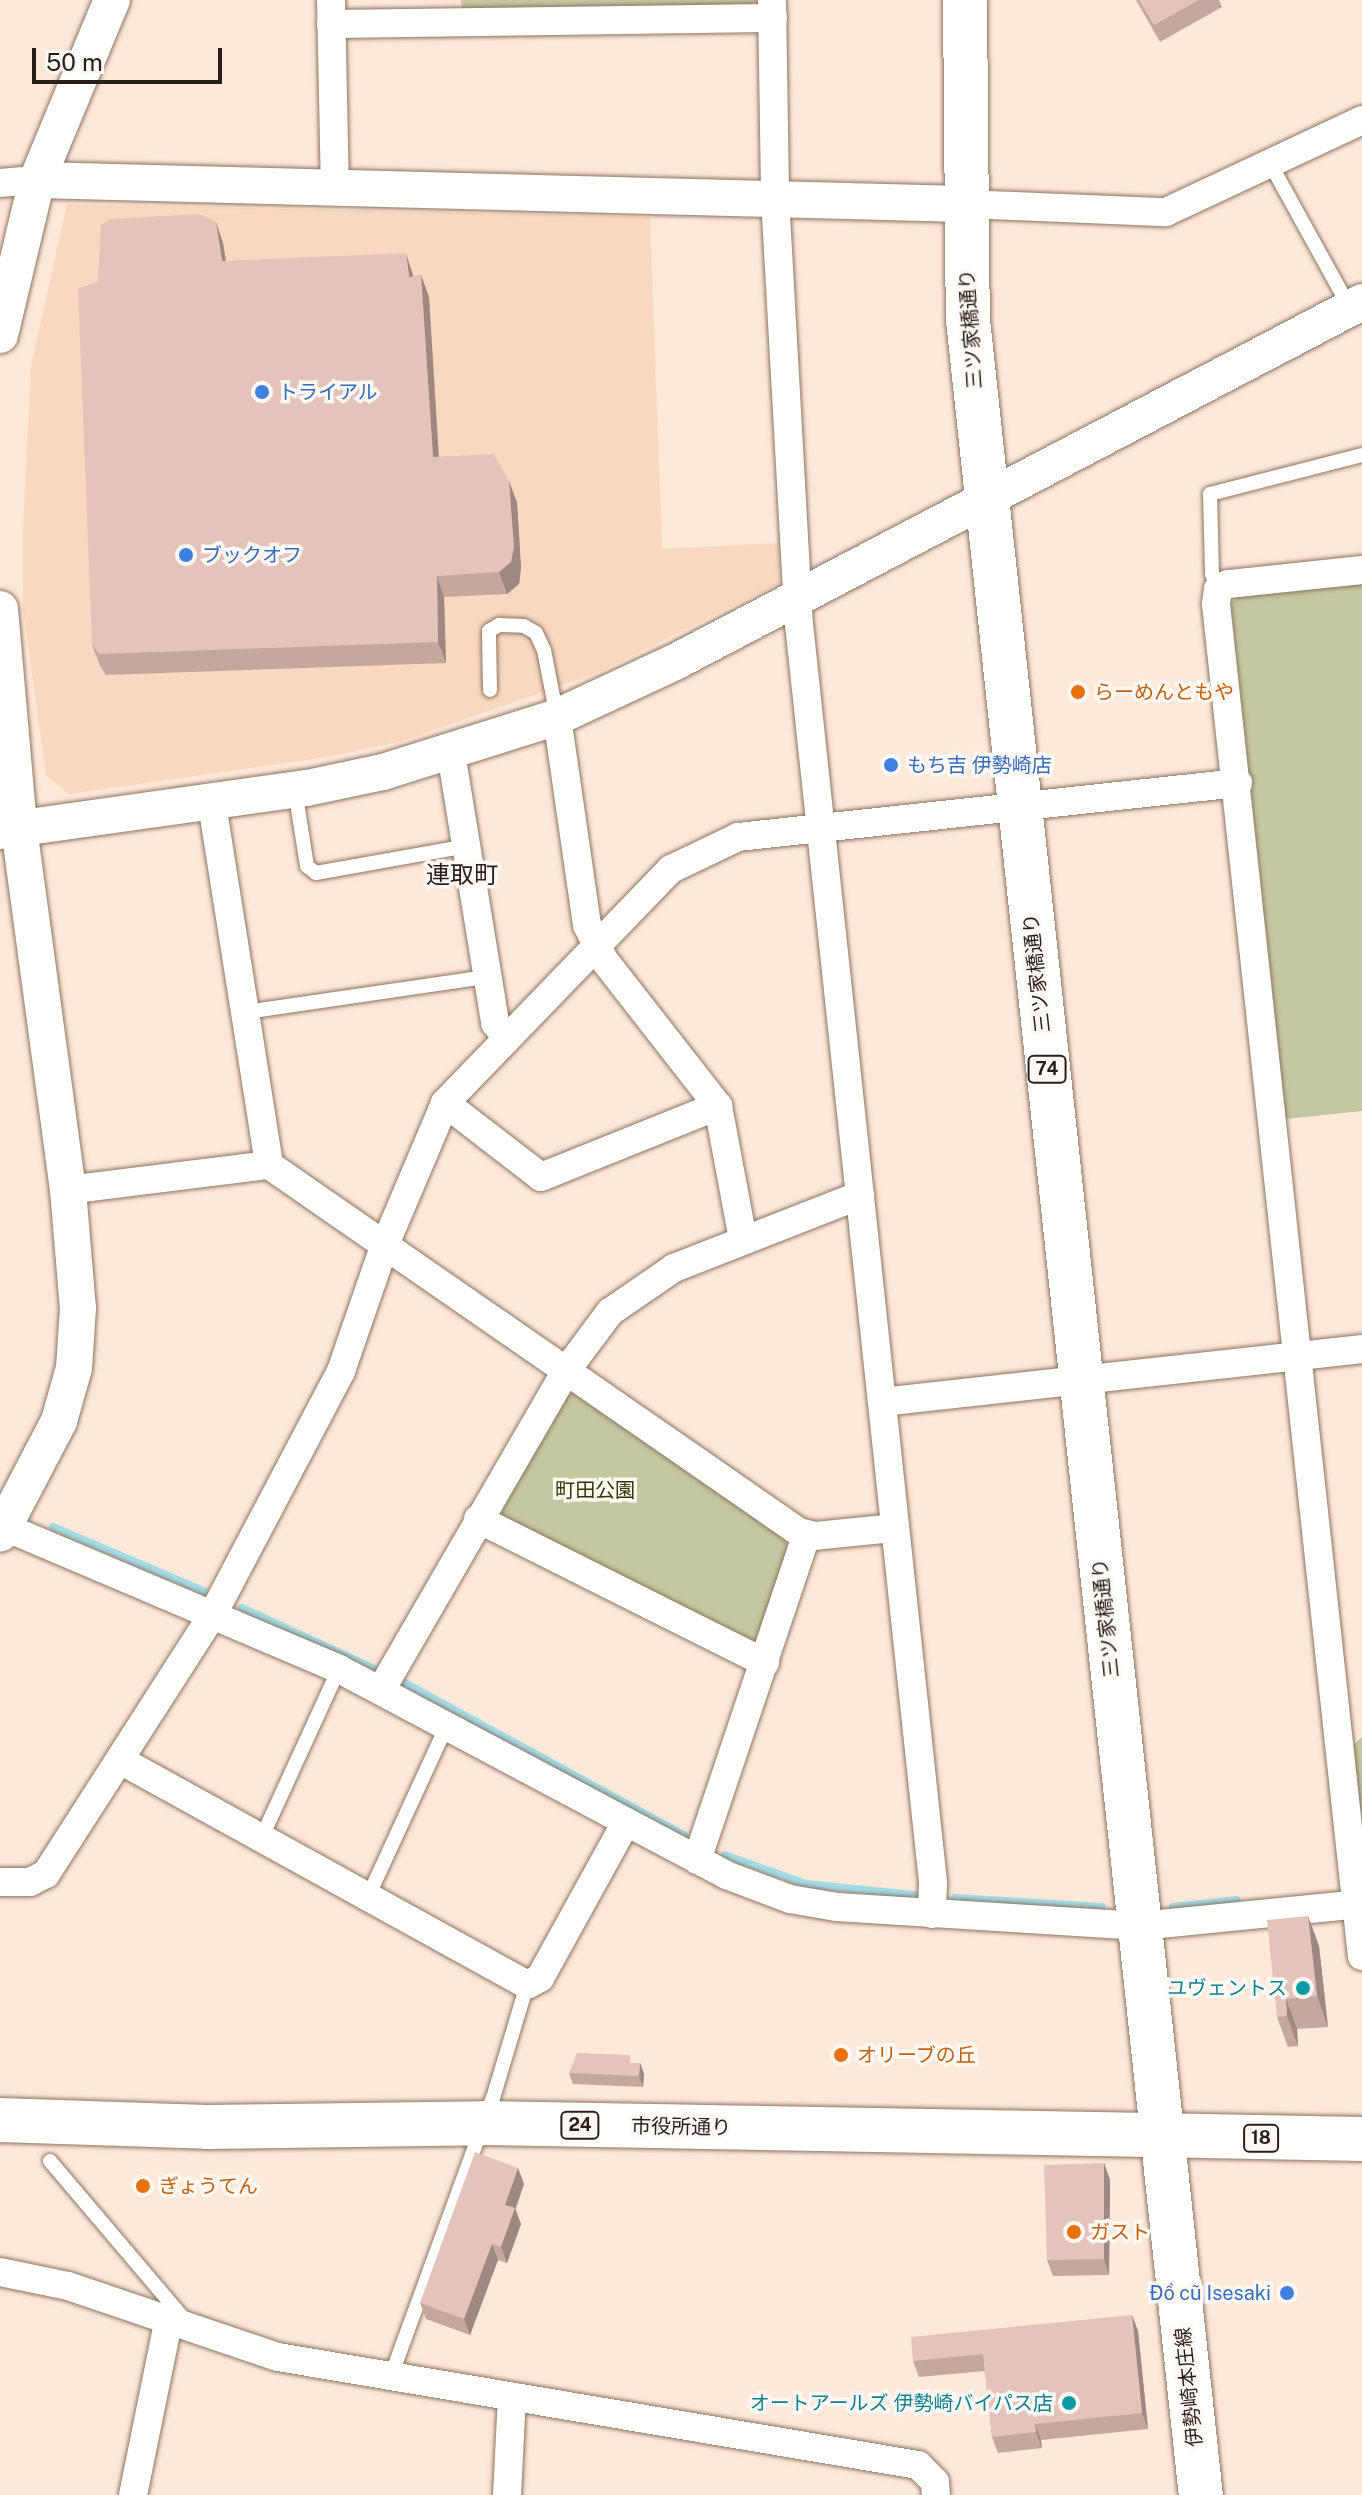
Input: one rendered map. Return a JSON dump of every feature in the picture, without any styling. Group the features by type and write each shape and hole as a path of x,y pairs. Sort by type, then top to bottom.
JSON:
{"main road":[{"name":"三ツ家橋通り","path":"965,0 963,204 968,320 1160,2136"},
{"name":"市役所通り","path":"0,2120 207,2127 484,2123 1362,2139"},
{"name":"伊勢崎本庄線","path":"1160,2136 1201,2495"}],"street":[{"path":"0,335 37,180 112,0"},
{"path":"335,186 331,12 772,9 775,197 797,599 933,1883 932,1914"},
{"path":"0,183 37,180 335,186 775,197 1166,212 1362,120"},
{"path":"9,829 212,804 294,790 451,753 557,717 797,599 1356,305"},
{"path":"1362,570 1218,589 1298,1356 1349,1726 1362,1956"},
{"path":"0,609 9,829 68,1190 78,1308 74,1368 59,1421 2,1529 213,1614 339,1669 697,1860 790,1899 932,1914 1140,1926 1359,1904"},
{"path":"557,717 587,925 594,945 718,1106 743,1240"},
{"path":"451,753 495,1023 507,1038"},
{"path":"0,1882 30,1882 46,1874 213,1614 341,1371 384,1247 445,1103 594,945 691,856 738,837 1238,783"},
{"path":"212,804 269,1165"},
{"path":"445,1103 541,1177 718,1106"},
{"path":"68,1190 269,1165 806,1536 894,1528"},
{"path":"381,1690 566,1371 599,1324 631,1292 674,1268 860,1195"},
{"path":"882,1402 1362,1349"},
{"path":"478,1519 765,1663"},
{"path":"697,1860 806,1536"},
{"path":"120,1760 527,1985 540,1978 626,1822"},
{"path":"0,2272 68,2286 278,2357 918,2465 935,2482 936,2495"},
{"path":"133,2495 179,2325"},
{"path":"507,2495 512,2397"}],"lane":[{"path":"1271,165 1356,305"},
{"path":"1218,589 1212,574 1210,494 1362,455"},
{"path":"490,690 489,631 499,625 524,626 536,633 544,650 557,717"},
{"path":"294,790 307,866 316,873 467,846"},
{"path":"246,1012 486,977"},
{"path":"261,1839 339,1669"},
{"path":"367,1899 447,1725"},
{"path":"391,2376 484,2123 527,1985"},
{"path":"50,2161 179,2325"}],"shaded area":[{"path":"67,204 650,217 662,549 779,543 780,583 597,673 403,741 327,757 69,794 46,775 23,609 23,529 31,367"}],"green space":[{"path":"461,0 756,0 752,4 462,10"},
{"path":"1362,584 1362,1111 1286,1119 1231,604 1238,596"},
{"name":"町田公園","path":"576,1393 785,1539 788,1552 760,1640 748,1643 502,1522 502,1510 563,1396"},
{"path":"1362,1737 1362,1841 1352,1746"}],"building":[{"path":"1139,0 1199,0 1154,25"},
{"name":"トライアル","path":"199,214 216,222 222,261 406,253 409,277 421,275 433,457 494,454 509,481 514,547 511,562 499,572 437,576 438,642 99,654 92,645 78,288 98,282 101,225 111,219"},
{"path":"1308,1916 1317,1996 1286,1999 1287,2016 1277,2017 1267,1920"},
{"path":"577,2053 630,2055 630,2063 640,2063 639,2076 569,2073"},
{"path":"475,2152 518,2168 505,2205 515,2208 501,2247 492,2244 464,2319 420,2303"},
{"path":"1104,2163 1104,2259 1047,2260 1044,2165"},
{"name":"オートアールズ 伊勢崎バイパス店","path":"1132,2315 1142,2413 1035,2424 1036,2432 992,2437 983,2354 913,2361 911,2337"}],"waterway":[{"path":"53,1527 204,1591"},
{"path":"242,1608 405,1683 684,1835"},
{"path":"725,1855 806,1884 913,1895"},
{"path":"955,1898 1102,1907"},
{"path":"1173,1907 1237,1900"}],"place":[{"name":"トライアル","path":"262,392"},
{"name":"ブックオフ","path":"186,555"},
{"name":"らーめんともや","path":"1078,692"},
{"name":"もち吉 伊勢崎店","path":"891,765"},
{"name":"ユヴェントス","path":"1303,1988"},
{"name":"オリーブの丘","path":"841,2055"},
{"name":"ぎょうてん","path":"143,2186"},
{"name":"ガスト","path":"1074,2232"},
{"name":"Đồ cũ Isesaki","path":"1287,2293"},
{"name":"オートアールズ 伊勢崎バイパス店","path":"1069,2403"}],"district":[{"name":"連取町","path":"462,875"}]}
